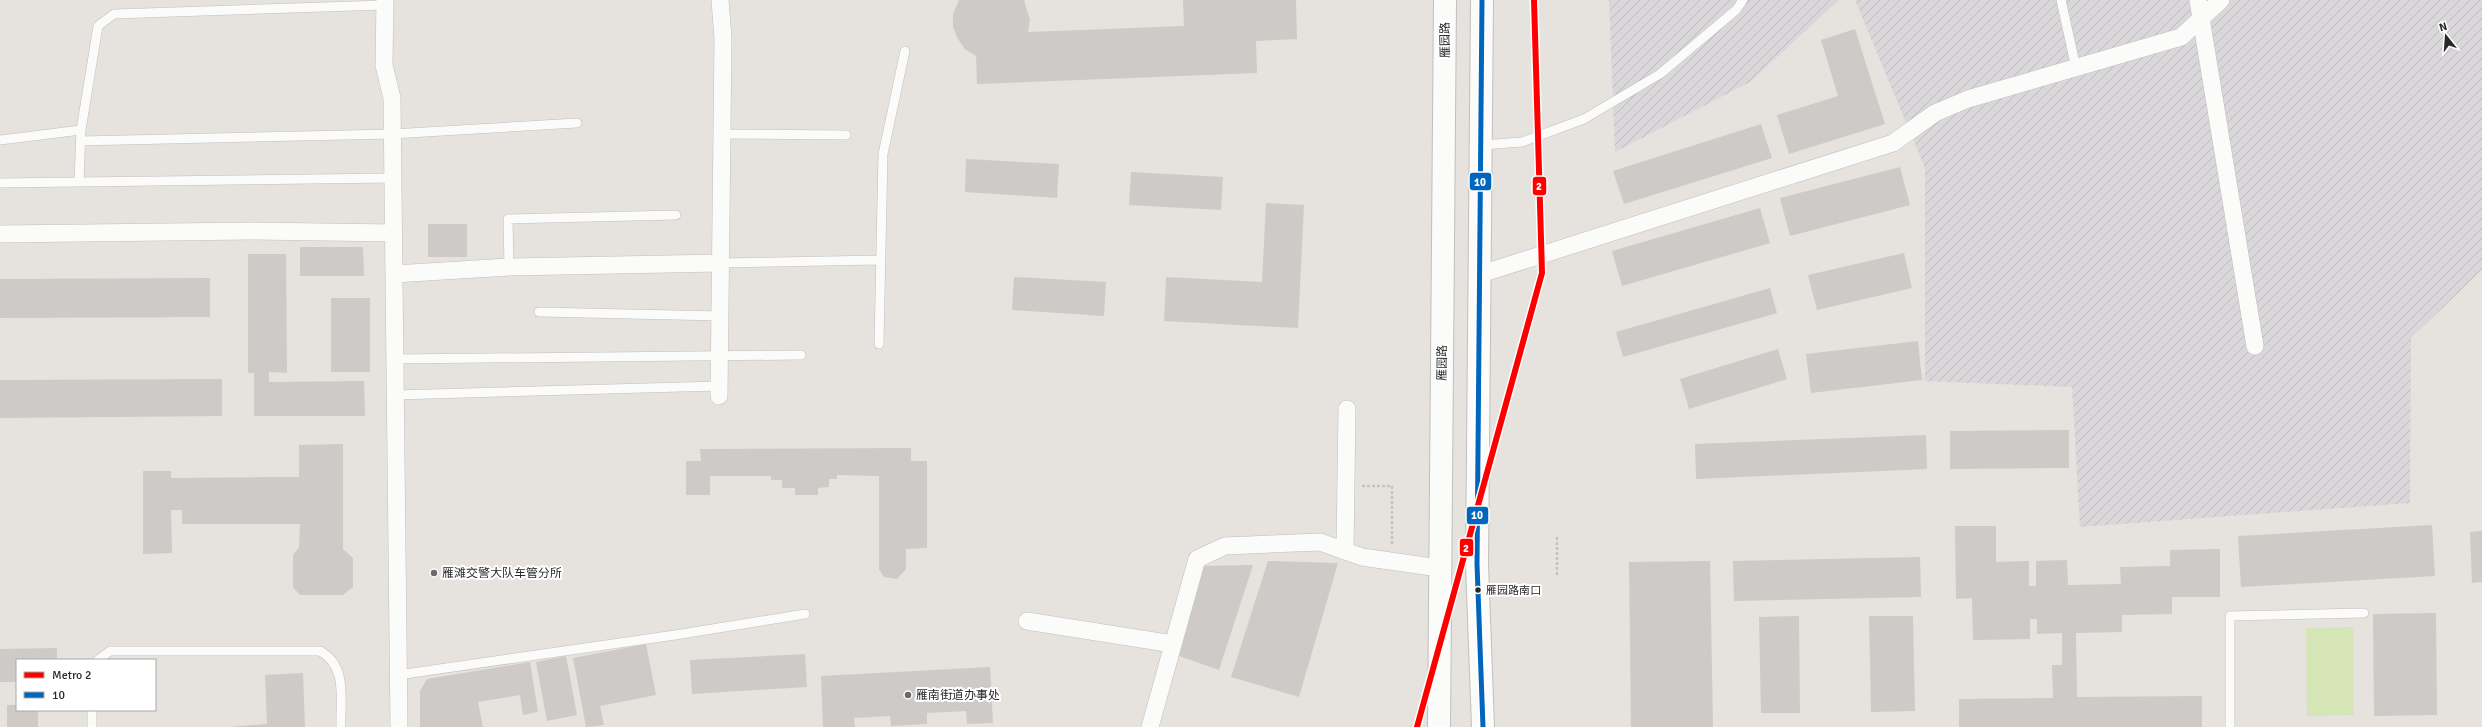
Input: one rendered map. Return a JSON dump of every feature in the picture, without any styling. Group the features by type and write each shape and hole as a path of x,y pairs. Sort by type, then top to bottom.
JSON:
{"main road":[{"name":"雁园路","path":"1439,727 1444,0"},
{"path":"1482,0 1482,145 1477,564 1483,727"}],"street":[{"path":"719,391 724,38 720,0"},
{"path":"2198,0 2255,346"},
{"path":"1480,274 1893,143 1935,113 1968,99 2181,37 2221,0"},
{"path":"384,2 384,65 392,98 399,727"},
{"path":"0,234 252,231 394,233"},
{"path":"394,274 509,266 721,263"},
{"path":"1346,552 1347,409"},
{"path":"1150,727 1197,559 1225,546 1320,542 1362,557 1440,568"},
{"path":"1027,621 1173,644"}],"lane":[{"path":"1482,145 1522,142 1584,119 1660,74 1736,10 1743,0"},
{"path":"2061,0 2076,68"},
{"path":"80,182 81,130 98,26 114,14 384,2"},
{"path":"879,344 879,260 883,154 905,51"},
{"path":"81,141 392,134 577,122"},
{"path":"0,140 81,130"},
{"path":"723,134 846,135"},
{"path":"0,183 393,178"},
{"path":"509,266 508,219 676,215"},
{"path":"721,263 879,260"},
{"path":"539,312 721,316"},
{"path":"394,359 801,355"},
{"path":"395,395 719,391"},
{"path":"2230,727 2230,616 2364,613"},
{"path":"398,675 667,636 805,614"},
{"path":"99,659 110,651 320,651 332,659 339,672 340,727"},
{"path":"92,711 92,727"}],"path":[{"path":"1346,486 1392,486 1392,550"},
{"path":"1557,575 1558,535"}],"shaded area":[{"path":"1609,0 1839,0 1750,82 1615,152"},
{"path":"1855,0 2482,0 2482,270 2411,338 2410,503 2080,527 2072,387 1925,381 1925,168"}],"green space":[{"path":"2353,627 2354,715 2307,716 2306,628"}],"building":[{"path":"959,0 1024,0 1030,20 1028,32 1184,26 1183,0 1296,0 1297,39 1256,41 1257,73 977,84 976,56 965,49 958,39 953,27 953,14"},
{"path":"1855,29 1885,124 1789,154 1777,115 1838,96 1821,40"},
{"path":"1761,124 1772,158 1624,204 1613,171"},
{"path":"966,159 1059,164 1057,198 965,192"},
{"path":"1900,167 1910,205 1790,236 1780,198"},
{"path":"1131,172 1223,177 1221,210 1129,205"},
{"path":"1266,203 1304,205 1298,328 1164,321 1166,277 1262,282"},
{"path":"1760,208 1770,243 1622,286 1612,251"},
{"path":"428,224 467,224 467,257 428,257"},
{"path":"300,247 363,247 364,276 300,276"},
{"path":"1904,253 1912,288 1817,310 1808,275"},
{"path":"248,254 286,254 287,373 269,372 269,382 364,381 365,416 254,416 254,373 248,373"},
{"path":"1014,277 1106,282 1104,316 1012,310"},
{"path":"210,278 210,317 0,318 0,279"},
{"path":"1770,288 1777,313 1623,357 1616,332"},
{"path":"331,298 370,298 370,372 331,372"},
{"path":"1918,341 1922,380 1811,393 1806,354"},
{"path":"1778,349 1787,379 1689,409 1680,379"},
{"path":"222,379 222,416 0,418 0,380"},
{"path":"2069,430 2069,468 1950,469 1950,431"},
{"path":"1926,435 1927,469 1696,479 1695,444"},
{"path":"343,444 343,549 353,558 353,587 343,595 300,595 293,587 293,555 299,547 300,524 182,524 182,510 171,510 172,553 143,554 143,471 171,471 171,478 299,477 299,445"},
{"path":"911,448 911,461 927,461 927,548 906,549 906,569 897,579 884,577 879,569 879,476 837,475 837,479 829,479 829,487 818,488 818,495 795,495 795,488 782,488 782,480 771,480 771,476 710,476 710,495 686,495 686,461 701,461 700,449"},
{"path":"2432,525 2435,576 2241,587 2238,536"},
{"path":"1955,526 1996,526 1996,562 2029,561 2029,586 2036,586 2036,561 2067,560 2068,585 2121,584 2120,567 2170,566 2170,550 2220,549 2220,597 2172,597 2172,614 2122,615 2122,632 2076,633 2077,697 2202,696 2202,727 1959,727 1959,699 2053,698 2052,665 2062,665 2062,633 2037,634 2037,619 2030,619 2030,639 1973,640 1972,598 1956,599"},
{"path":"2482,531 2482,582 2472,583 2470,532"},
{"path":"1920,557 1921,597 1734,601 1733,561"},
{"path":"1268,561 1338,563 1299,697 1231,677"},
{"path":"1710,561 1713,727 1631,727 1629,562"},
{"path":"1253,565 1219,670 1179,656 1204,566"},
{"path":"2436,613 2437,715 2374,716 2373,614"},
{"path":"1799,616 1800,713 1761,713 1759,617"},
{"path":"1869,616 1913,616 1915,711 1871,712"},
{"path":"646,644 656,695 600,706 604,725 586,727 573,658"},
{"path":"57,648 57,659 16,659 16,682 0,682 0,649"},
{"path":"805,654 807,687 692,694 690,660"},
{"path":"566,656 577,715 547,721 536,662"},
{"path":"530,662 538,712 523,715 520,695 478,702 483,727 420,727 420,691 427,679"},
{"path":"990,667 993,723 967,724 966,711 927,713 927,724 891,726 890,716 854,718 855,727 823,727 821,676"},
{"path":"303,673 305,727 228,727 267,724 265,675"},
{"path":"7,705 16,705 16,711 38,711 38,727 7,727"}],"metro line":[{"name":"2","path":"1417,727 1542,273 1534,0"}],"transit line":[{"name":"10","path":"1482,0 1477,564 1483,727"}],"place":[{"name":"雁滩交警大队车管分所","path":"434,573"},
{"name":"雁园路南口","path":"1478,590"},
{"name":"雁南街道办事处","path":"908,695"}]}
